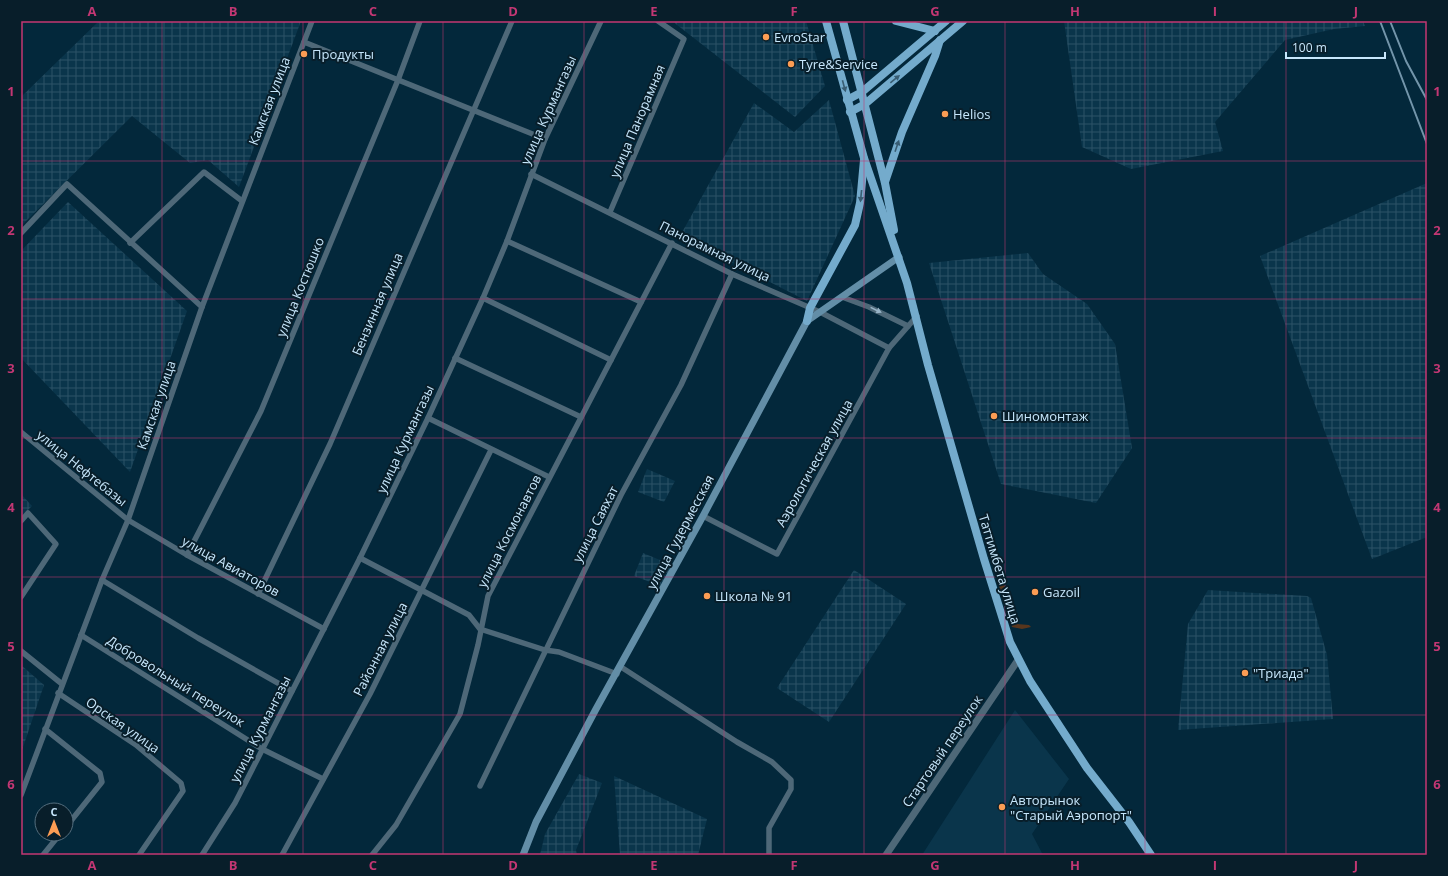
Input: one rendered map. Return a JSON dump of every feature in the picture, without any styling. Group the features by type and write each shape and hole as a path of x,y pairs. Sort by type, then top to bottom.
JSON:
{"main road":[{"path":"826,21 864,158 899,257"},
{"path":"843,21 885,183 899,257"},
{"path":"896,21 935,31"},
{"path":"847,100 862,92 946,21"},
{"path":"850,112 865,104 963,21"},
{"path":"885,183 902,132 935,56 940,40"},
{"path":"806,321 810,308 854,225 860,203 864,158"},
{"name":"улица Гудермесская","path":"523,855 536,822 596,709 621,668 703,516 806,321 899,257"},
{"name":"Таттимбета улица","path":"899,257 917,316 928,365 989,576 1010,642 1018,660 1087,768 1129,822 1151,855"}],"street":[{"name":"Камская улица","path":"21,796 81,634 128,520 202,307 312,21"},
{"name":"улица Костюшко","path":"187,555 261,411 398,80 420,21"},
{"name":"Бензинная улица","path":"258,594 330,444 512,21"},
{"name":"улица Курмангазы","path":"202,855 235,803 360,558 428,418 483,298 507,241 544,139 601,21"},
{"name":"улица Панорамная","path":"610,212 684,39 658,21"},
{"path":"304,42 473,109 544,139"},
{"path":"130,242 204,172 242,201"},
{"name":"Панорамная улица","path":"531,174 672,242 732,274 820,312 889,348"},
{"path":"21,233 68,184 202,307"},
{"path":"507,241 641,302"},
{"name":"улица Космонавтов","path":"372,855 396,825 460,714 488,596 672,242"},
{"name":"улица Саяхат","path":"480,786 621,495 681,386 732,274"},
{"path":"842,297 869,307 908,326"},
{"path":"483,298 610,360"},
{"name":"Аэрологическая улица","path":"703,516 777,554 889,348 917,316"},
{"path":"455,358 581,416"},
{"path":"428,418 549,477"},
{"name":"улица Нефтебазы","path":"21,432 128,520"},
{"name":"Районная улица","path":"282,855 370,694 491,450"},
{"path":"21,520 28,513 56,543 56,546 21,597"},
{"name":"улица Авиаторов","path":"128,520 187,555 324,629"},
{"path":"360,558 469,615 480,629 545,650 559,652 617,674"},
{"path":"102,580 198,638 292,692"},
{"name":"Добровольный переулок","path":"81,634 262,749 323,779"},
{"path":"21,651 62,684"},
{"name":"Стартовый переулок","path":"886,855 1018,660"},
{"path":"621,668 747,748 772,762 791,780 791,788 769,828 769,855"},
{"name":"Орская улица","path":"58,694 136,745 183,786 183,791 139,855"},
{"path":"45,729 100,773 103,779 74,817"},
{"path":"43,855 54,842"}],"shaded area":[{"path":"99,21 301,21 239,187 208,160 190,163 132,116 21,226 21,97"},
{"path":"672,21 806,21 825,86 795,117"},
{"path":"1064,21 1363,21 1365,26 1334,29 1285,40 1215,122 1223,151 1131,169 1082,147"},
{"path":"829,100 855,196 807,301 680,236 754,103 794,132"},
{"path":"1427,183 1427,537 1372,559 1260,256"},
{"path":"68,202 187,311 130,472 21,358 21,251"},
{"path":"1028,253 1043,274 1087,304 1115,344 1132,448 1096,503 1001,484 929,263"},
{"path":"647,469 675,481 664,502 638,492"},
{"path":"21,494 32,506 21,517"},
{"path":"643,553 672,565 661,586 634,576"},
{"path":"854,570 906,604 829,722 777,688"},
{"path":"1002,578 1017,624 1029,625 1031,627 1022,629 1012,627 997,580"},
{"path":"1208,590 1307,596 1311,598 1327,655 1333,719 1178,730 1188,624"},
{"path":"21,665 44,685 21,753"},
{"name":"Авторынок \"Старый Аэропорт\"","path":"1015,710 1069,779 1032,834 1043,855 922,855"},
{"path":"579,774 602,783 576,850 577,855 540,855 545,834"},
{"path":"614,776 707,819 698,855 620,855"}],"railway":[{"path":"1380,21 1427,144"},
{"path":"1390,21 1406,61 1427,100"}],"place":[{"name":"EvroStar","path":"766,37"},
{"name":"Продукты","path":"304,54"},
{"name":"Tyre&Service","path":"791,64"},
{"name":"Helios","path":"945,114"},
{"name":"Шиномонтаж","path":"994,416"},
{"name":"Gazoil","path":"1035,592"},
{"name":"Школа № 91","path":"707,596"},
{"name":"\"Триада\"","path":"1245,673"},
{"name":"Авторынок \"Старый Аэропорт\"","path":"1002,807"}]}
